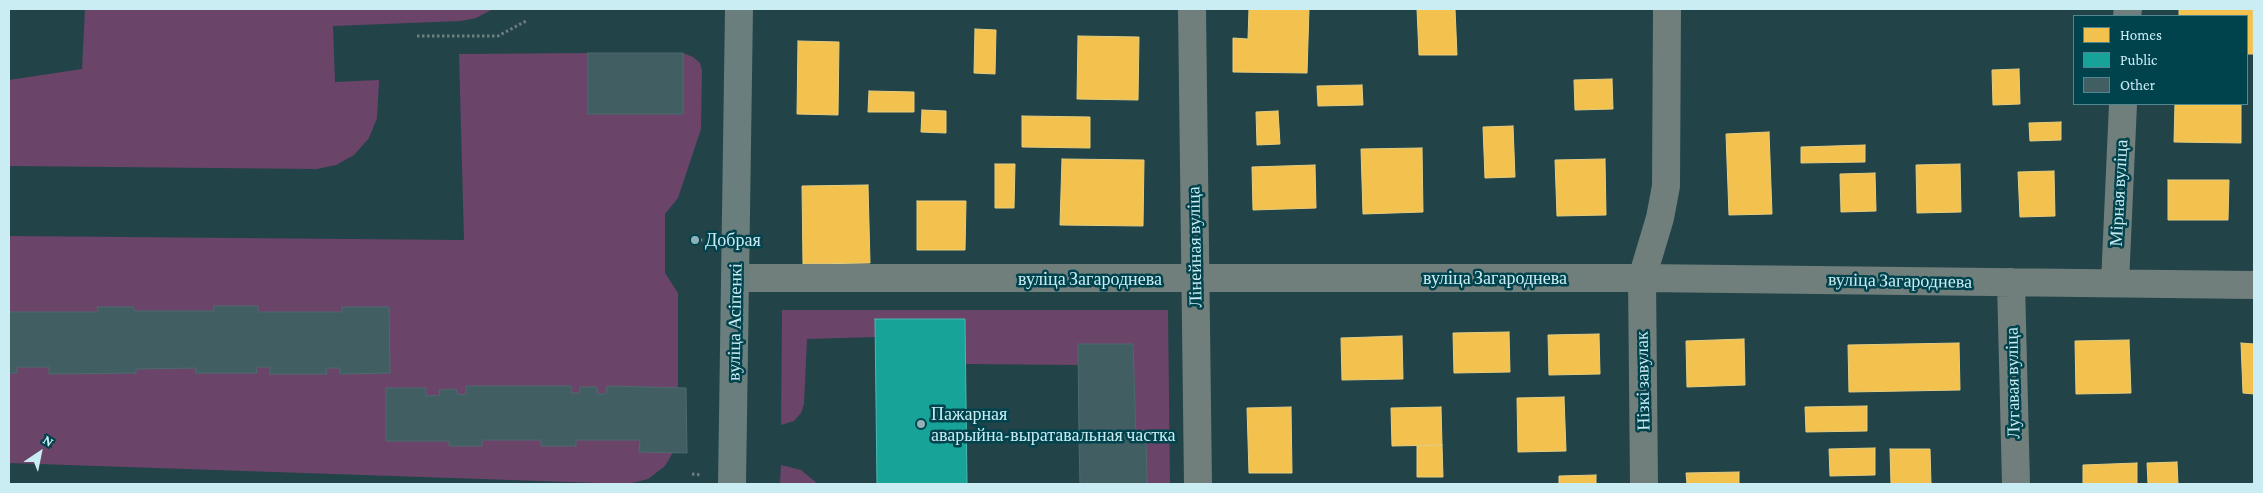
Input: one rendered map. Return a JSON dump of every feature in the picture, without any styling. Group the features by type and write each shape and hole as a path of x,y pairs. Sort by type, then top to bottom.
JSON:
{"main road":[{"name":"вуліца Асіпенкі","path":"732,484 739,9"}],"street":[{"name":"Лінейная вуліца","path":"1192,9 1198,484"},
{"name":"Нізкі завулак","path":"1644,484 1642,278 1660,218 1666,186 1667,9"},
{"name":"Мірная вуліца","path":"2115,283 2123,105"},
{"name":"вуліца Загароднева","path":"736,278 1642,278 2254,284"},
{"name":"Лугавая вуліца","path":"2011,282 2016,484"}],"path":[{"path":"418,36 498,36 526,21"}],"shaded area":[{"path":"85,9 493,9 476,18 461,21 333,26 335,82 379,80 377,118 369,138 354,155 336,165 317,169 9,166 9,80 82,69"},
{"path":"588,53 588,114 683,114 683,53 693,57 700,63 702,70 701,129 678,198 665,214 665,273 678,293 678,430 675,449 665,466 648,479 628,484 9,463 9,236 464,240 459,54"},
{"path":"782,310 1168,310 1170,484 1147,484 1146,438 1136,438 1133,344 1078,344 1078,365 966,364 965,319 875,319 875,337 807,339 804,404 801,413 794,421 781,425"},
{"path":"781,465 801,470 818,484 780,484"}],"building: Homes":[{"path":"1249,9 1309,9 1307,73 1233,72 1233,38 1248,39"},
{"path":"1417,9 1455,9 1457,55 1419,55"},
{"path":"2179,9 2253,9 2253,54 2248,54 2248,15 2179,15"},
{"path":"975,29 996,30 995,74 974,73"},
{"path":"1078,36 1139,37 1138,100 1077,99"},
{"path":"798,41 839,42 838,115 797,114"},
{"path":"2019,69 2020,104 1993,105 1992,70"},
{"path":"1612,79 1613,109 1575,110 1574,80"},
{"path":"1362,85 1363,105 1318,106 1317,86"},
{"path":"869,91 914,92 914,112 868,112"},
{"path":"2175,105 2241,105 2241,143 2174,142"},
{"path":"922,110 946,111 946,133 921,132"},
{"path":"1278,111 1280,144 1257,145 1256,112"},
{"path":"1022,116 1090,117 1090,148 1022,147"},
{"path":"2061,122 2061,140 2030,141 2029,123"},
{"path":"1513,126 1515,177 1485,178 1483,127"},
{"path":"1769,132 1772,214 1729,215 1726,134"},
{"path":"1865,145 1865,162 1801,163 1801,147"},
{"path":"1422,148 1423,212 1363,214 1361,149"},
{"path":"1062,159 1144,160 1143,226 1060,225"},
{"path":"1605,159 1606,215 1557,216 1555,160"},
{"path":"995,164 1015,164 1014,208 995,208"},
{"path":"1960,164 1961,212 1917,213 1916,165"},
{"path":"1315,165 1316,208 1253,210 1252,167"},
{"path":"2054,171 2055,216 2020,217 2018,172"},
{"path":"1875,173 1876,211 1841,212 1840,174"},
{"path":"2168,180 2229,180 2228,220 2168,220"},
{"path":"868,185 870,263 803,264 802,186"},
{"path":"917,201 966,201 965,250 917,250"},
{"path":"1509,332 1510,372 1454,373 1453,333"},
{"path":"1599,334 1600,374 1549,375 1548,335"},
{"path":"1402,336 1403,379 1342,380 1341,338"},
{"path":"1744,339 1745,385 1687,387 1686,341"},
{"path":"2129,340 2131,393 2076,394 2075,341"},
{"path":"1959,343 1960,390 1849,392 1848,345"},
{"path":"2241,343 2254,344 2254,394 2243,393"},
{"path":"1564,397 1566,451 1518,452 1517,398"},
{"path":"1867,406 1867,431 1806,432 1805,407"},
{"path":"1291,407 1292,473 1249,473 1247,408"},
{"path":"1441,407 1442,445 1392,446 1391,408"},
{"path":"1442,445 1443,477 1417,477 1417,446"},
{"path":"1875,448 1875,475 1830,476 1829,449"},
{"path":"1890,449 1930,449 1931,484 1891,484"},
{"path":"2177,462 2178,484 2148,484 2147,463"},
{"path":"2137,463 2137,484 2083,484 2083,465"},
{"path":"1739,472 1739,484 1687,484 1686,473"},
{"path":"1596,475 1596,484 1559,484 1559,476"}],"building: Public":[{"name":"Пажарная аварыйна-выратавальная частка","path":"875,319 965,319 967,484 877,484"}],"building: Other":[{"path":"588,53 683,53 683,114 588,114"},
{"path":"9,306 10,312 98,312 97,307 134,307 134,311 214,311 214,306 258,306 258,312 342,312 342,307 389,307 390,373 340,374 340,368 326,368 327,374 270,374 270,367 256,367 257,373 196,373 196,368 136,369 136,373 49,374 49,367 17,367 17,373 9,373"},
{"path":"1078,344 1133,344 1136,438 1079,439"},
{"path":"466,386 571,386 571,393 580,393 580,387 597,387 597,394 606,394 607,386 686,388 687,453 639,452 640,440 576,440 576,446 541,446 541,440 482,440 482,446 449,446 449,441 386,441 386,388 426,388 426,396 440,395 439,390 456,389 457,394 466,395"},
{"path":"1146,438 1147,484 1080,484 1079,439"}],"place":[{"name":"Добрая","path":"695,240"},
{"name":"Пажарная аварыйна-выратавальная частка","path":"921,424"}]}
